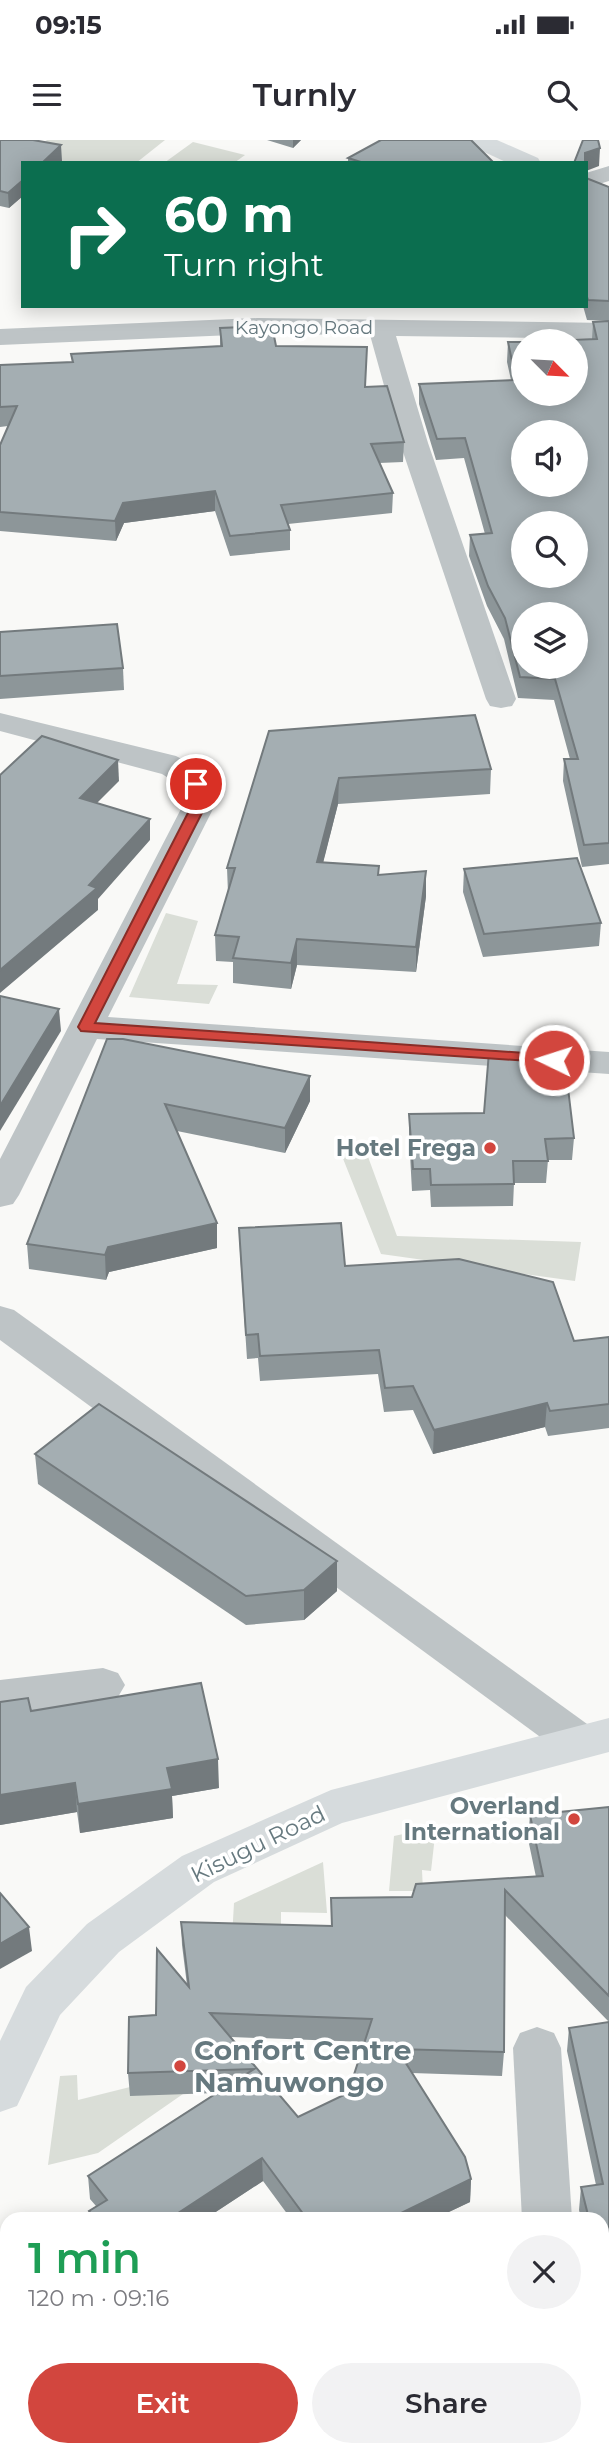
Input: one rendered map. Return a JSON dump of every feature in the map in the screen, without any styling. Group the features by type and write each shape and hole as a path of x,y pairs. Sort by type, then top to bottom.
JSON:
{"street":[{"path":"477,140 524,161"},
{"path":"588,180 609,173"},
{"path":"588,188 609,197"},
{"name":"Kayongo Road","path":"0,337 257,326 609,331"},
{"path":"380,326 414,443 501,699"},
{"path":"0,722 165,763 186,774 196,784 198,807 0,1195"},
{"path":"86,1027 609,1063"},
{"path":"0,1320 593,1738"},
{"path":"0,1697 103,1685"},
{"name":"Kisugu Road","path":"0,2091 43,2001 103,1938 198,1869 331,1808 593,1738"},
{"path":"537,2048 547,2212"}],"shaded area":[{"path":"47,140 165,140 139,161 21,161"},
{"path":"193,142 245,155 237,161 167,161"},
{"path":"166,913 198,921 177,984 218,985 209,1004 129,997"},
{"path":"338,1146 367,1154 397,1236 581,1242 575,1281 381,1254"},
{"path":"436,1827 431,1871 422,1870 423,1891 389,1891 394,1836"},
{"path":"323,1862 327,1913 281,1912 281,1938 232,1938 234,1903"},
{"path":"77,2075 78,2100 178,2075 183,2094 98,2153 48,2165 60,2076"}],"building":[{"path":"0,140 33,140 61,145 44,161 21,161 21,182 8,193 0,191"},
{"path":"381,140 471,140 492,161 358,161 348,158"},
{"path":"583,140 598,140 600,148 585,153 585,161 575,161"},
{"path":"588,179 609,187 609,301 588,300"},
{"path":"609,321 609,843 584,845 564,759 578,759 555,679 588,679 588,602 511,602 511,642 505,618 488,586 470,535 492,533 465,438 437,439 419,384 511,380 511,406 588,406 588,339 597,339 593,322"},
{"path":"272,326 276,346 367,347 365,387 387,386 404,442 371,444 393,493 281,505 290,530 230,536 215,491 123,503 115,521 0,512 0,445 17,406 0,407 0,365 73,362 71,354 222,346 220,328"},
{"path":"117,624 123,668 0,676 0,632"},
{"path":"475,715 491,769 339,778 317,862 379,866 378,875 426,871 416,947 297,939 291,963 233,958 239,937 215,935 235,868 227,868 269,731"},
{"path":"42,736 118,760 80,798 150,819 89,885 97,888 0,970 0,775"},
{"path":"577,858 601,923 484,934 464,869"},
{"path":"0,996 59,1009 0,1106"},
{"path":"107,1039 123,1039 310,1076 285,1128 165,1104 217,1223 108,1247 105,1255 27,1244"},
{"path":"489,1052 564,1055 574,1138 545,1139 548,1161 513,1161 514,1184 431,1185 430,1169 413,1169 409,1114 484,1113"},
{"path":"341,1223 345,1266 459,1259 553,1282 574,1341 609,1337 609,1404 550,1411 547,1403 434,1430 413,1386 385,1388 379,1350 260,1356 258,1334 246,1335 239,1228"},
{"path":"99,1404 337,1561 304,1590 246,1596 35,1454"},
{"path":"201,1683 218,1759 167,1768 172,1789 78,1804 75,1783 0,1795 0,1702 28,1698 31,1711"},
{"path":"609,1807 609,1996 505,1890 504,2052 397,2049 465,2157 471,2179 403,2212 302,2212 262,2158 180,2212 89,2211 107,2200 88,2176 254,2069 128,2073 129,2017 156,2015 157,1949 189,1987 181,1922 332,1926 331,1898 412,1897 416,1884 543,1876 530,1815","holes":["210,2013 372,2019 348,2093 298,2117"]},
{"path":"0,1893 29,1927 0,1944"},
{"path":"609,2022 609,2212 587,2212 581,2187 603,2184 569,2028"}],"place":[{"name":"Hotel Frega","path":"490,1148"},
{"name":"Overland International","path":"574,1819"},
{"name":"Confort Centre Namuwongo","path":"180,2066"}],"route":[{"path":"196,784 198,807 86,1027 554,1060"}]}
